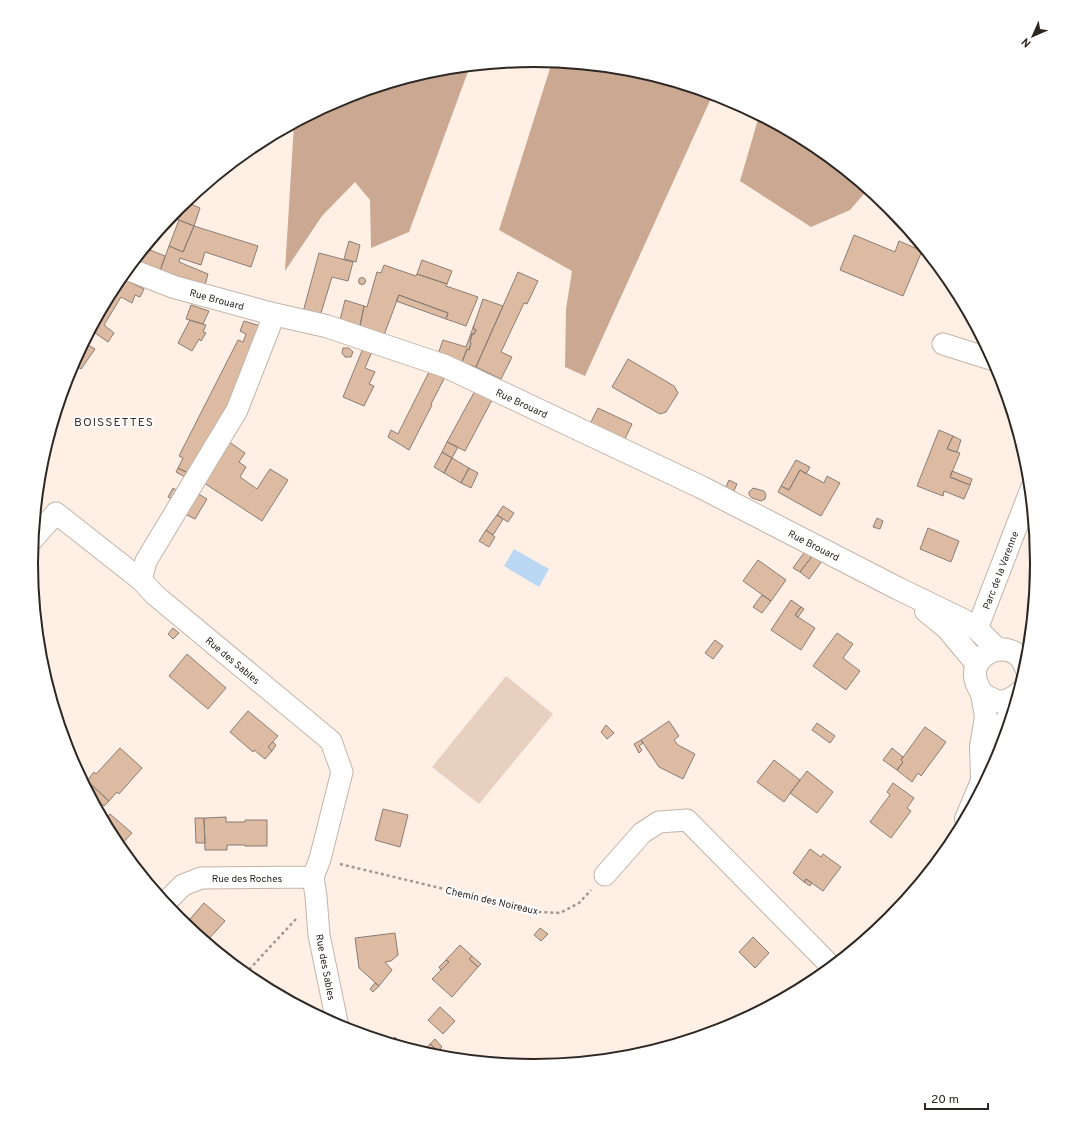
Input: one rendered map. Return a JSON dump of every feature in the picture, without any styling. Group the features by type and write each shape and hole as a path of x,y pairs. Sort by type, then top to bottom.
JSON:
{"street":[{"name":"Rue Brouard","path":"134,271 174,287 273,314 326,326 445,366 701,487 897,588 963,620 977,629 997,649"},
{"path":"141,580 146,561 237,410 271,323 273,314"},
{"path":"943,344 986,358"},
{"name":"Parc de la Varenne","path":"977,629 1027,499"},
{"name":"Rue des Sables","path":"39,532 56,513 141,580 155,594 331,741 342,772 317,878 319,935 336,1019"},
{"name":"Rue Brouard","path":"897,588 947,628 977,664"},
{"path":"982,779 981,746 986,717 982,694 975,680 977,664 985,654 997,649 1012,651 1021,658"},
{"path":"982,694 996,701 1013,697"},
{"path":"605,875 642,833 659,822 687,820 828,963"},
{"name":"Rue des Roches","path":"169,899 182,885 201,878 317,878"}],"path":[{"name":"Chemin des Noireaux","path":"317,878 540,912 560,913 579,903 605,875"},
{"path":"249,969 317,878"}],"shaded area":[{"path":"550,67 599,71 631,77 663,84 711,99 585,376 565,367 566,309 572,271 499,230"},
{"path":"468,71 409,232 371,248 370,200 355,182 322,216 285,271 294,130 315,118 375,93 406,84"},
{"path":"758,120 810,151 865,193 850,210 811,227 740,181"},
{"path":"506,676 553,714 479,804 432,767"}],"water":[{"path":"514,549 549,569 539,587 504,566"}],"building":[{"path":"191,204 200,208 194,226 176,219"},
{"path":"179,220 194,226 183,252 169,246"},
{"path":"194,226 258,246 251,267 205,252 201,265 180,258 179,262 208,274 204,289 159,274 169,246 183,252"},
{"path":"854,235 895,252 899,241 919,250 921,253 903,296 840,270"},
{"path":"349,241 360,245 356,262 344,259"},
{"path":"150,250 165,256 159,274 137,266"},
{"path":"319,253 353,262 348,281 332,277 320,316 303,312"},
{"path":"422,260 452,271 447,284 417,274"},
{"path":"384,265 416,276 417,274 447,284 446,286 478,297 466,326 446,319 448,313 399,295 384,335 360,326 364,306 367,307 377,272 381,273"},
{"path":"518,272 538,281 527,304 524,303 501,352 512,357 501,379 476,367"},
{"path":"362,278 365,281 362,284 359,281"},
{"path":"127,281 144,289 140,297 135,295 132,303 121,297 104,325 114,333 108,342 95,333 122,288"},
{"path":"399,295 448,313 446,319 396,301"},
{"path":"483,299 503,306 476,367 462,362 467,349 469,350 472,334 474,334 476,330 473,328"},
{"path":"345,300 364,306 360,326 340,320"},
{"path":"191,305 209,311 203,324 186,319"},
{"path":"190,320 206,325 203,332 206,333 201,341 199,339 192,351 178,343"},
{"path":"244,321 260,326 228,412 188,473 178,468 183,458 179,456 238,340 243,342 246,334 240,331"},
{"path":"474,325 473,328 476,330 474,334 472,334 469,350 467,349 462,362 438,354 443,340 466,347"},
{"path":"88,345 95,349 81,369 78,367"},
{"path":"364,346 373,349 365,368 375,372 369,384 374,386 364,406 343,397"},
{"path":"343,348 349,348 353,352 351,357 345,357 342,353"},
{"path":"628,359 674,386 678,393 666,412 660,414 612,387"},
{"path":"430,370 446,375 409,450 388,437 391,430 398,434"},
{"path":"476,389 493,398 465,451 447,442"},
{"path":"598,408 632,424 624,441 590,424"},
{"path":"939,430 953,436 947,449 960,453 950,477 970,485 964,499 944,491 943,496 917,486"},
{"path":"953,436 961,440 957,452 947,449"},
{"path":"228,441 245,453 239,462 246,467 240,477 257,489 270,469 288,480 262,521 204,483"},
{"path":"447,442 458,447 452,458 442,452"},
{"path":"442,452 452,458 444,473 434,467"},
{"path":"452,458 469,468 461,483 444,473"},
{"path":"796,460 810,467 806,474 800,470 789,490 781,486"},
{"path":"178,468 188,473 185,477 176,472"},
{"path":"469,468 478,473 471,488 461,483"},
{"path":"800,470 824,483 827,476 840,483 821,516 778,492 781,486 789,490"},
{"path":"952,471 972,479 970,485 950,477"},
{"path":"729,480 737,484 733,493 725,489"},
{"path":"173,488 181,493 176,501 168,497"},
{"path":"753,488 764,491 766,495 765,499 761,501 752,498 749,495 749,492"},
{"path":"197,493 207,499 195,519 185,514"},
{"path":"503,506 514,513 508,522 497,515"},
{"path":"497,515 503,519 493,535 486,530"},
{"path":"877,518 883,521 880,529 873,527"},
{"path":"928,528 959,541 951,562 920,549"},
{"path":"486,530 495,537 489,547 479,541"},
{"path":"806,550 813,555 800,572 793,568"},
{"path":"813,555 822,561 809,579 800,572"},
{"path":"758,560 786,580 771,601 743,581"},
{"path":"762,595 771,601 762,613 753,607"},
{"path":"791,600 801,607 795,615 815,628 801,650 771,630"},
{"path":"801,607 804,609 798,617 795,615"},
{"path":"173,628 179,633 173,639 168,634"},
{"path":"837,633 853,644 843,658 860,671 846,690 813,666"},
{"path":"715,640 723,646 713,659 705,653"},
{"path":"187,654 226,688 208,709 169,676"},
{"path":"248,711 278,736 268,747 272,751 265,759 254,750 253,752 230,732"},
{"path":"669,721 679,736 674,740 678,745 695,754 683,779 659,767 641,740"},
{"path":"817,723 835,736 830,743 812,730"},
{"path":"606,725 614,733 607,739 601,732"},
{"path":"925,727 946,742 921,776 918,773 912,782 897,770 903,762 901,760"},
{"path":"641,740 643,743 639,746 642,750 639,753 634,744"},
{"path":"273,742 276,745 272,751 268,747"},
{"path":"120,748 142,768 119,794 117,792 109,801 89,783 88,780 94,772 96,774"},
{"path":"892,748 903,757 901,760 903,762 897,770 883,760"},
{"path":"774,760 800,780 784,802 757,782"},
{"path":"807,771 833,792 817,813 790,793"},
{"path":"89,783 109,801 104,806 100,802"},
{"path":"893,783 914,798 907,808 911,811 891,838 870,822 890,795 887,792"},
{"path":"383,809 408,815 400,847 375,840"},
{"path":"110,814 132,833 124,842 122,839 108,817"},
{"path":"226,817 226,822 267,820 267,846 227,845 227,850 205,850 204,818"},
{"path":"195,818 204,818 205,843 196,843"},
{"path":"810,849 821,857 823,854 841,867 823,891 806,879 804,882 793,873"},
{"path":"806,879 812,883 810,886 804,882"},
{"path":"204,903 225,921 209,939 189,920"},
{"path":"540,928 548,934 541,941 534,935"},
{"path":"395,933 398,955 391,961 385,962 392,970 379,986 359,968 355,938"},
{"path":"753,937 769,953 755,968 739,952"},
{"path":"460,945 472,956 469,959 478,967 452,997 432,979 449,962 446,960"},
{"path":"472,956 481,964 478,967 469,959"},
{"path":"446,960 449,962 441,970 439,967"},
{"path":"375,983 379,986 373,992 370,989"},
{"path":"440,1007 455,1021 443,1034 428,1020"},
{"path":"435,1039 442,1047 439,1050 436,1050 430,1044"},
{"path":"430,1044 436,1050 427,1048"}],"district":[{"name":"BOISSETTES","path":"114,422"}]}
